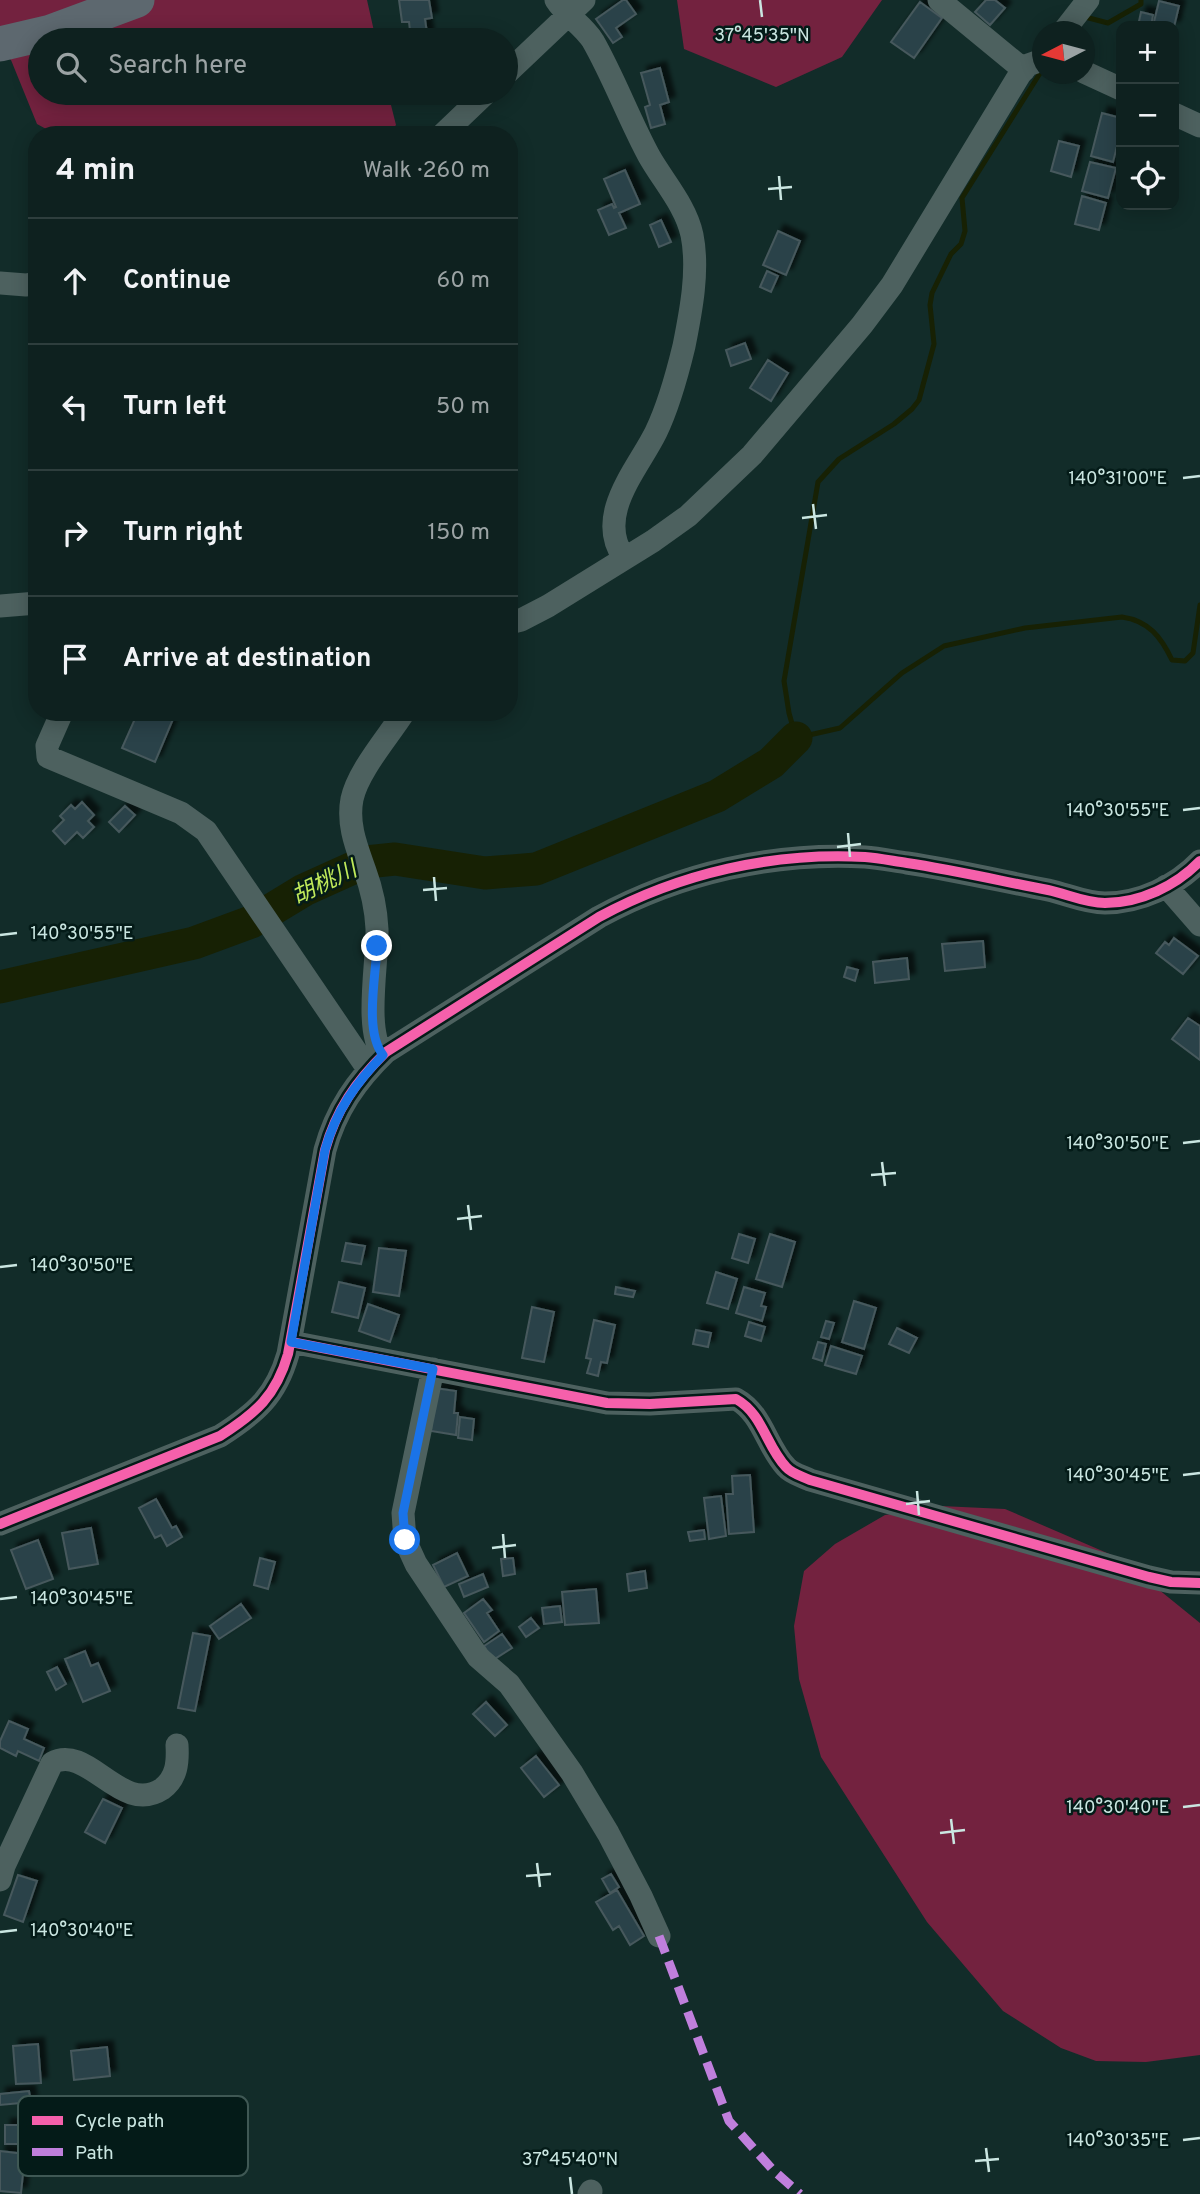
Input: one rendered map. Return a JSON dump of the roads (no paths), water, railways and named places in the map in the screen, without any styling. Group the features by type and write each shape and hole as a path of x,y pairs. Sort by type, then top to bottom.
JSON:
{"highway":[{"path":"62,28 137,0"},
{"path":"0,44 28,37"}],"street":[{"path":"939,0 1032,59"},
{"path":"1072,21 1088,0"},
{"path":"518,61 569,5 598,50 649,156 681,208 692,233 689,322 676,379 656,431 623,489 618,504 614,526 617,544 624,558"},
{"path":"518,621 548,606 688,516 752,455 862,325 892,285 1032,70"},
{"path":"1095,77 1116,87"},
{"path":"451,126 473,105"},
{"path":"1179,116 1200,126"},
{"path":"0,283 28,285"},
{"path":"0,606 28,604"},
{"path":"58,721 47,746 48,757 181,813 206,831 271,928 375,1062"},
{"path":"375,1062 375,911 353,836 350,811 355,789 398,721"},
{"path":"0,1524 220,1436 263,1404 282,1374 291,1342 325,1150 331,1128 345,1099 375,1062 622,905 698,876 740,866 791,858 868,857 944,869 1104,903 1137,898 1166,886 1184,876 1200,861"},
{"path":"1166,886 1200,925"},
{"path":"291,1342 607,1403 650,1404 736,1399 755,1415 786,1468 810,1480 1149,1577 1171,1582 1200,1583"},
{"path":"433,1369 403,1513 404,1532 410,1553 478,1657 509,1684 572,1773 619,1854 659,1936"},
{"path":"2,1870 52,1763 59,1759 72,1759 132,1795 148,1794 165,1787 174,1776 178,1758 177,1745"}],"waterway":[{"path":"1085,17 1108,23 1141,4 1141,0"},
{"path":"1033,84 962,198 965,231 961,244 951,254 932,293 930,305 934,344 919,400 894,424 839,459 818,482 784,681 796,738 840,728 902,673 944,646 1025,628 1122,617 1147,626 1163,644 1172,660 1185,661 1193,653 1200,605"},
{"name":"胡桃川","path":"0,987 194,943 251,922 304,890 366,862 395,859 485,873 536,869 717,796 771,763 796,738"}]}
